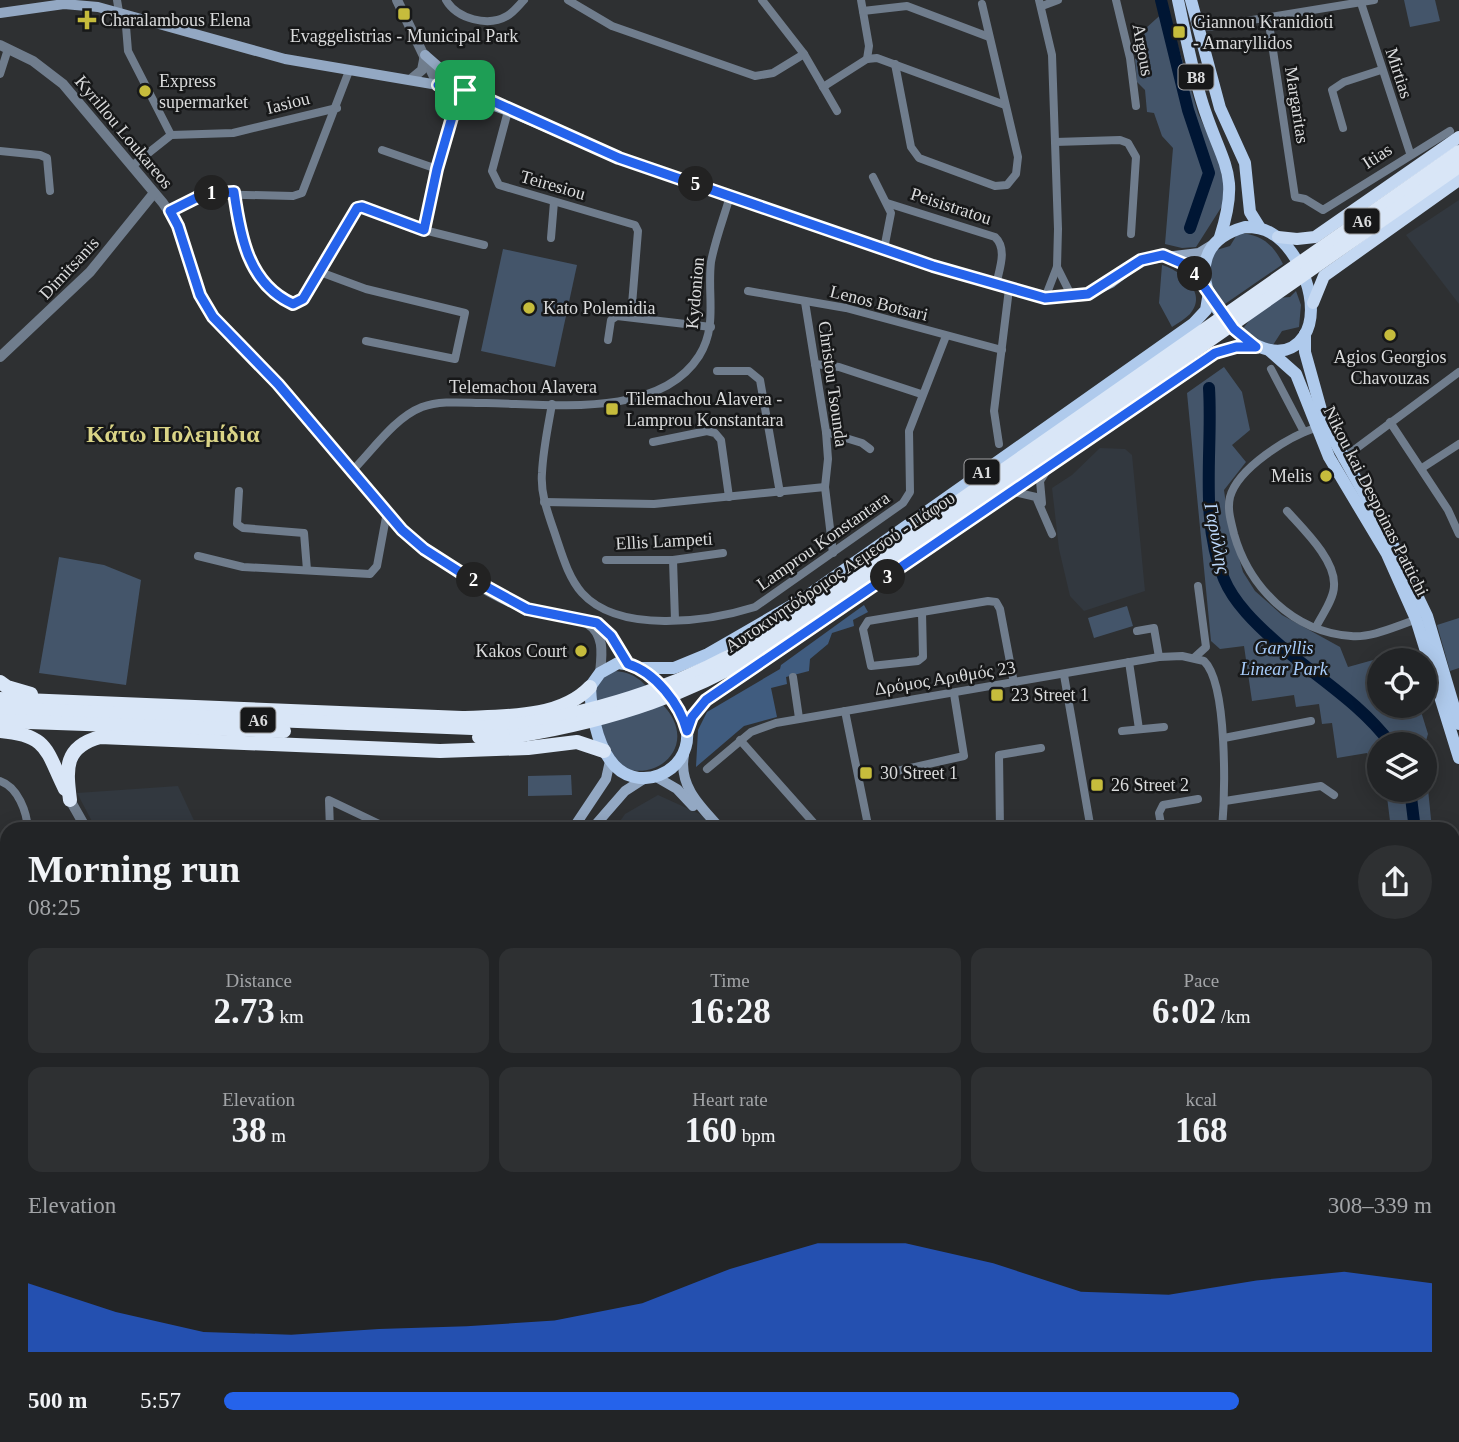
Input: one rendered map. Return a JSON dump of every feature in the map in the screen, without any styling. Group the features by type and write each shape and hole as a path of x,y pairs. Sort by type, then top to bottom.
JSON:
{"highway":[{"path":"1278,237 1315,237 1455,134"},
{"name":"A6","path":"1267,293 1459,152"},
{"name":"A6","path":"1267,293 1459,166"},
{"path":"1312,303 1324,276 1459,180"},
{"name":"Αυτοκινητόδρομος Λεμεσού - Πάφου","path":"0,721 472,737 516,730 632,699 720,664 768,635 1267,293"},
{"path":"0,682 17,692 61,700"},
{"path":"0,699 462,718 510,715 568,705 590,687"},
{"name":"Αυτοκινητόδρομος Λεμεσού - Πάφου","path":"0,709 516,730"},
{"path":"0,721 140,738"},
{"path":"0,731 33,736 46,746 71,800"},
{"path":"71,800 69,763 75,749 85,741 100,737 440,751 528,748 577,742 607,756"}],"main road":[{"name":"B8","path":"1178,0 1205,113 1223,152 1230,186 1229,209 1216,241 1206,257 1207,288"},
{"name":"B8","path":"1191,0 1202,29 1220,108 1245,163 1250,212 1260,228"},
{"path":"0,13 26,5 64,4 122,13 285,59 462,91 619,158 884,249 1045,298 1072,297 1096,291 1141,260 1163,255 1199,253 1245,227 1260,228 1278,237 1295,259 1312,303 1312,314 1305,334 1292,346 1270,351 1256,347 1234,329 1207,288 1184,264 1163,255"},
{"path":"425,55 462,91"},
{"name":"A1","path":"628,664 643,668 674,668 708,654 803,599 1194,324 1206,310 1207,288"},
{"name":"Nikou kai Despoinas Pattichi","path":"1305,334 1305,352 1325,424 1342,459 1393,545 1459,724"},
{"name":"A1","path":"684,755 692,717 706,700 1215,353 1236,347 1256,347"},
{"name":"Nikou kai Despoinas Pattichi","path":"1270,351 1296,374 1310,430 1387,554 1422,618 1459,758"},
{"path":"578,822 600,790 607,756 591,703 590,687 600,673 610,666 628,664"},
{"path":"643,668 681,714 687,731"},
{"path":"598,822 625,791 678,765 684,755"},
{"path":"684,755 682,767 685,782 693,797 715,822"},
{"path":"607,756 629,776 651,778 677,789 707,822"}],"street":[{"path":"117,0 122,13 128,51 171,135 132,166"},
{"path":"397,0 438,85"},
{"path":"446,0 451,8 472,19 491,22 508,16 524,0"},
{"path":"568,0 612,26 755,76 773,73 804,54"},
{"path":"762,0 804,54 837,111"},
{"path":"861,0 869,46 867,59"},
{"path":"1045,298 1057,267 1055,142 1052,55 1040,3 1058,0"},
{"name":"Argous","path":"1116,0 1130,58 1136,106"},
{"path":"1202,29 1374,0"},
{"name":"Mirtias","path":"1361,3 1410,153"},
{"path":"895,65 911,147 919,159 995,186 1007,185 1016,174 1017,157 982,4"},
{"path":"863,11 907,6 989,37"},
{"name":"Margaritas","path":"1268,17 1295,197 1305,199 1323,210"},
{"path":"0,74 4,47"},
{"name":"Kyrillou Loukareos","path":"4,47 33,61 57,78 170,211 178,226 200,295 213,317 278,384 387,512 424,549 527,609 597,623 605,629 628,664"},
{"path":"410,80 422,70 425,55"},
{"path":"824,87 867,59 877,58 1004,105"},
{"path":"1343,128 1332,90 1344,82 1381,70"},
{"path":"170,211 204,194 234,192 293,196 302,193 337,108 349,71"},
{"path":"424,230 437,169 462,91"},
{"name":"Iasiou","path":"171,135 233,133 337,108"},
{"name":"Teiresiou","path":"508,110 492,171 495,181 554,202 635,225 638,231 631,317"},
{"name":"Itias","path":"1323,210 1410,153 1455,134"},
{"path":"1055,142 1120,140 1132,148 1136,157 1131,234"},
{"path":"0,150 47,158 50,191"},
{"path":"382,150 437,169"},
{"path":"873,177 891,213 884,249"},
{"path":"234,192 244,248 268,286 289,302 299,303 357,208 362,207 424,230 484,245"},
{"name":"Dimitsanis","path":"0,358 90,272 154,193"},
{"name":"Kydonion","path":"674,382 700,355 711,327 711,264 730,196"},
{"path":"551,238 554,202"},
{"name":"Peisistratou","path":"887,203 995,237 1001,243 1003,251 996,285"},
{"path":"1057,267 1072,297"},
{"path":"320,272 366,289 465,313 457,356 452,359 366,341"},
{"path":"999,444 994,411 1009,289"},
{"name":"Lenos Botsari","path":"748,291 846,308 1002,350"},
{"name":"Christou Tsounda","path":"805,302 825,432 825,487 833,553"},
{"path":"608,340 613,317 711,327"},
{"name":"Lamprou Konstantara","path":"552,404 541,474 544,502 565,565 582,593 604,609 636,621 734,614 755,607 908,498 907,436 921,394 946,337"},
{"path":"815,363 846,369 921,394"},
{"path":"1271,369 1310,430 1245,471 1231,496 1229,515 1239,552 1260,588 1281,608 1317,627 1363,636 1422,618"},
{"path":"717,371 749,371 760,380 780,493"},
{"path":"1342,459 1459,372"},
{"name":"Telemachou Alavera","path":"352,471 402,419 422,407 453,402 618,402 656,393 674,382"},
{"path":"1390,422 1422,468 1459,534"},
{"path":"653,442 707,431 715,433 721,440 729,497"},
{"path":"825,432 862,443 870,449"},
{"path":"1422,468 1459,444"},
{"path":"1042,508 1041,481 1047,470"},
{"path":"544,502 654,504 825,487"},
{"path":"239,491 237,524 243,528 304,533 307,570"},
{"path":"1014,492 1037,497 1052,534"},
{"path":"1287,511 1321,550 1334,579 1333,591 1317,627"},
{"path":"198,556 243,567 374,571 387,512"},
{"name":"Ellis Lampeti","path":"607,559 673,560 723,553"},
{"path":"673,560 676,620"},
{"path":"1198,586 1206,648 1199,659 1212,671 1224,738 1223,822"},
{"path":"922,612 925,650 918,661 871,667 864,624 922,612 996,602 1014,683"},
{"path":"583,621 599,635 602,651 600,673"},
{"path":"1137,631 1158,628 1160,657"},
{"name":"Δρόμος Αριθμός 23","path":"706,769 740,740 763,726 1160,657 1199,659"},
{"path":"1129,662 1139,729"},
{"path":"1064,675 1090,822"},
{"path":"793,677 799,718"},
{"path":"897,771 964,756 954,694"},
{"path":"845,711 867,822"},
{"path":"1224,738 1311,722"},
{"path":"1122,731 1164,727"},
{"path":"740,740 813,822"},
{"path":"1000,822 999,755 1041,748"},
{"path":"0,781 7,783 19,798 26,822"},
{"path":"1225,801 1321,786 1334,795"},
{"path":"1161,822 1159,813 1163,805 1198,799"},
{"path":"71,800 83,822"},
{"path":"330,822 329,800 374,822"}],"shaded area":[{"path":"1459,200 1459,304 1406,235"},
{"path":"1100,448 1125,449 1132,455 1145,591 1084,611 1070,596 1059,549 1052,488 1072,475"},
{"path":"864,605 868,612 853,620 854,626 832,633 828,644 810,659 809,671 786,677 787,684 771,688 777,717 744,726 696,767 698,730 707,712 780,669 781,665"},
{"path":"178,786 195,822 92,822 77,793"},
{"path":"658,795 702,815 708,822 620,822 625,814"}],"green space":[{"path":"1404,0 1435,0 1440,21 1410,27"},
{"path":"1167,9 1198,113 1219,160 1223,181 1224,203 1196,247 1182,248 1165,244 1173,148 1162,136 1154,113 1147,112 1145,90 1137,82 1135,59 1142,56 1145,29"},
{"path":"1238,233 1253,235 1265,241 1283,264 1222,306 1211,280 1211,258 1213,251 1230,246"},
{"name":"Kato Polemidia","path":"503,249 577,265 555,367 481,351"},
{"path":"1162,265 1184,277 1190,283 1196,298 1190,314 1172,327 1159,303"},
{"path":"1296,291 1301,305 1299,327 1282,331 1273,345 1262,344 1241,331 1255,313 1278,298 1290,297"},
{"name":"Garyllis Linear Park","path":"1224,367 1242,392 1250,430 1232,445 1246,462 1224,490 1228,519 1243,572 1255,591 1282,615 1340,647 1348,667 1367,662 1367,718 1423,718 1427,732 1367,732 1367,753 1337,758 1332,723 1322,724 1319,704 1296,707 1294,695 1252,701 1244,646 1220,649 1211,641 1187,393"},
{"path":"59,557 104,565 141,580 126,685 39,673"},
{"path":"1127,606 1133,626 1094,638 1088,618"},
{"path":"1459,618 1459,668 1450,671 1437,625"},
{"path":"614,671 627,673 641,681 673,719 677,735 675,749 667,760 656,767 642,771 628,769 616,762 606,749 594,692 604,675"},
{"path":"571,775 572,795 528,796 528,776"},
{"path":"1388,802 1429,802 1431,822 1390,822"}],"waterway":[{"name":"Γαρύλλης","path":"1161,0 1188,110 1209,173 1190,228"},
{"name":"Γαρύλλης","path":"1209,388 1209,509 1216,556 1228,588 1260,628 1351,702 1381,732"},
{"name":"Γαρύλλης","path":"1412,802 1414,822"}],"place":[{"name":"Evaggelistrias - Municipal Park","path":"404,14"},
{"name":"Charalambous Elena","path":"87,20"},
{"name":"Giannou Kranidioti - Amaryllidos","path":"1179,32"},
{"name":"Express supermarket","path":"145,91"},
{"name":"Kato Polemidia","path":"529,308"},
{"name":"Agios Georgios Chavouzas","path":"1390,335"},
{"name":"Tilemachou Alavera - Lamprou Konstantara","path":"612,409"},
{"name":"Melis","path":"1326,476"},
{"name":"Kakos Court","path":"581,651"},
{"name":"23 Street 1","path":"997,695"},
{"name":"30 Street 1","path":"866,773"},
{"name":"26 Street 2","path":"1097,785"}],"district":[{"name":"Κάτω Πολεμίδια","path":"173,434"}],"route":[{"path":"445,84 465,90 619,158 933,266 1045,298 1088,294 1111,283 1141,260 1163,255 1184,264 1196,275 1206,285 1220,312 1234,329 1256,347 1236,347 1215,353 706,700 692,717 687,731 681,714 656,681 643,668 628,664 617,651 611,636 597,623 527,609 463,574 424,549 402,530 257,360 226,334 213,317 200,295 178,226 170,211 204,194 234,192 240,233 249,260 268,286 289,302 299,303 357,208 362,207 424,230 437,169 459,93 438,85 445,84"}]}
